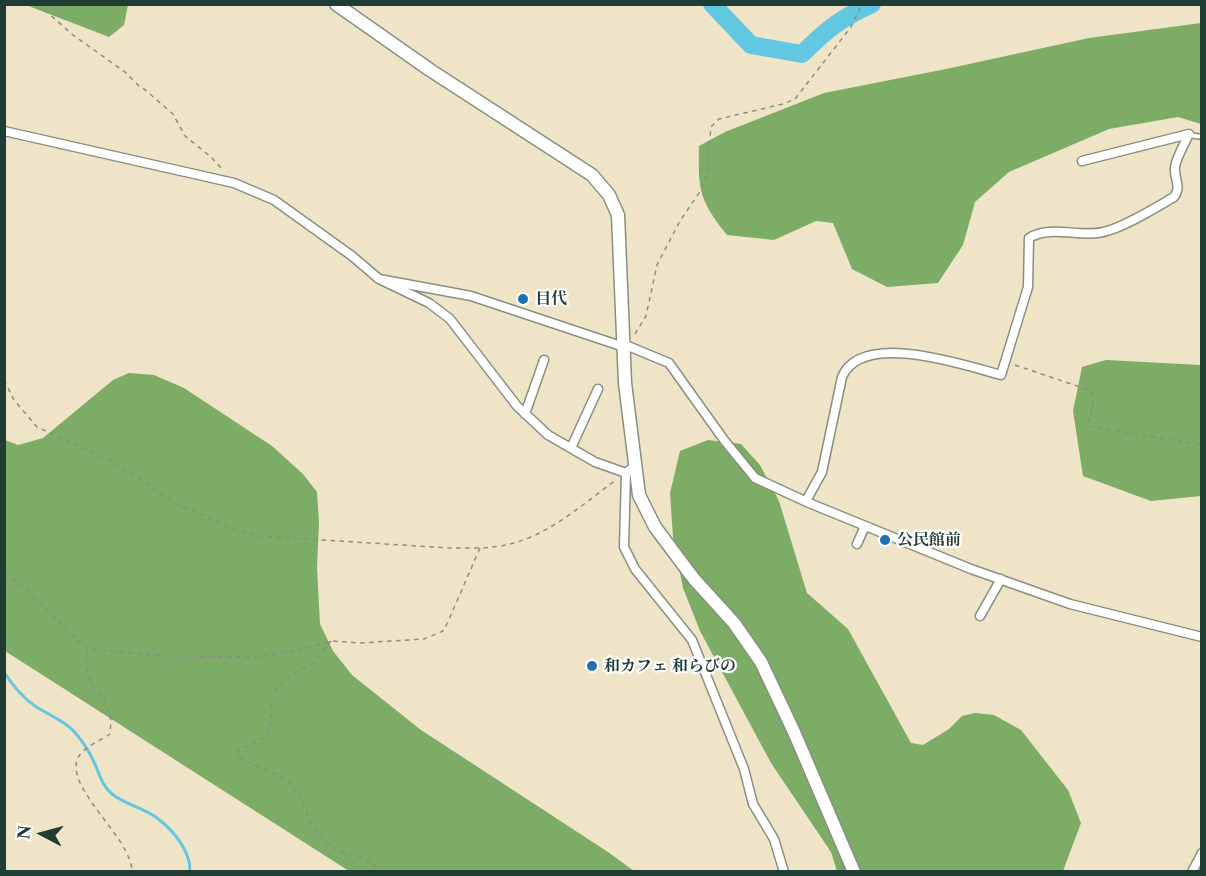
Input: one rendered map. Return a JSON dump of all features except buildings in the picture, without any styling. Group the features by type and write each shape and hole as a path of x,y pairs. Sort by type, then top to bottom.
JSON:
{"street":[{"path":"336,4 430,70 592,175 609,195 618,214 626,346 625,383 639,495 655,527 694,579 734,623 761,662 794,732 854,872"},
{"path":"4,131 234,183 274,200 352,256 379,279 429,303 450,319 517,406 549,435 595,462 626,473"},
{"path":"806,501 822,472 846,366 857,359 885,352 935,357 1001,375 1028,287 1029,237 1052,232 1074,234 1107,232 1174,197 1178,192 1179,183 1175,167 1189,134"},
{"path":"1082,161 1189,134"},
{"path":"379,279 471,296 626,346 669,363 724,440 756,478 865,526 1070,604 1202,637"},
{"path":"525,414 544,360"},
{"path":"571,448 598,389"},
{"path":"636,462 626,473 624,547 635,569 692,640 744,769 753,804 774,839 784,872"},
{"path":"857,544 865,526"},
{"path":"980,615 1000,579"},
{"path":"1192,872 1202,853"}],"lane":[{"path":"1189,134 1202,137"}],"path":[{"path":"38,4 73,36 125,72 173,114 185,136 212,157 234,183"},
{"path":"626,346 646,316 657,265 680,220 701,190 706,178 711,127 719,119 795,99 851,27 862,4"},
{"path":"1006,362 1089,390 1094,398 1088,426 1202,444"},
{"path":"4,380 14,400 37,427 111,461 177,504 236,531 260,536 449,548 480,548 513,543 558,523 626,473"},
{"path":"4,575 20,584 87,649 165,657 257,657 299,650 332,641 360,643 424,639 443,631 480,548"},
{"path":"332,641 313,663 289,676 272,696 271,723 267,736 238,751 240,759 278,776 296,790 309,820 321,838 338,850 360,855 373,862 380,872"},
{"path":"87,649 86,666 92,685 105,702 111,720 110,734 80,755 76,766 79,781 92,803 122,843 132,872"}],"green space":[{"path":"26,5 128,5 124,25 109,37"},
{"path":"1201,23 1201,124 1178,117 1109,129 1009,172 975,202 963,245 938,283 887,287 852,269 833,223 816,221 774,240 727,235 711,213 702,194 699,146 725,132 824,93 1089,38"},
{"path":"1106,360 1201,365 1201,496 1151,501 1083,476 1073,411 1082,367"},
{"path":"129,373 154,375 184,388 272,446 303,474 317,492 320,624 333,651 352,675 421,730 634,871 349,871 5,651 5,440 18,445 43,438 113,380"},
{"path":"708,440 741,444 760,465 779,501 807,593 848,629 911,743 923,745 949,729 962,716 975,713 994,715 1021,730 1068,790 1081,823 1063,871 837,871 831,852 771,763 700,631 683,588 673,537 670,493 680,451"}],"waterway":[{"path":"712,4 751,45 802,54 834,25 872,4"},
{"path":"4,672 26,699 73,730 90,755 105,786 112,794 152,815 169,829 188,856 190,872"}],"place":[{"name":"目代","path":"523,299"},
{"name":"公民館前","path":"885,540"},
{"name":"和カフェ 和らびの","path":"592,666"}]}
